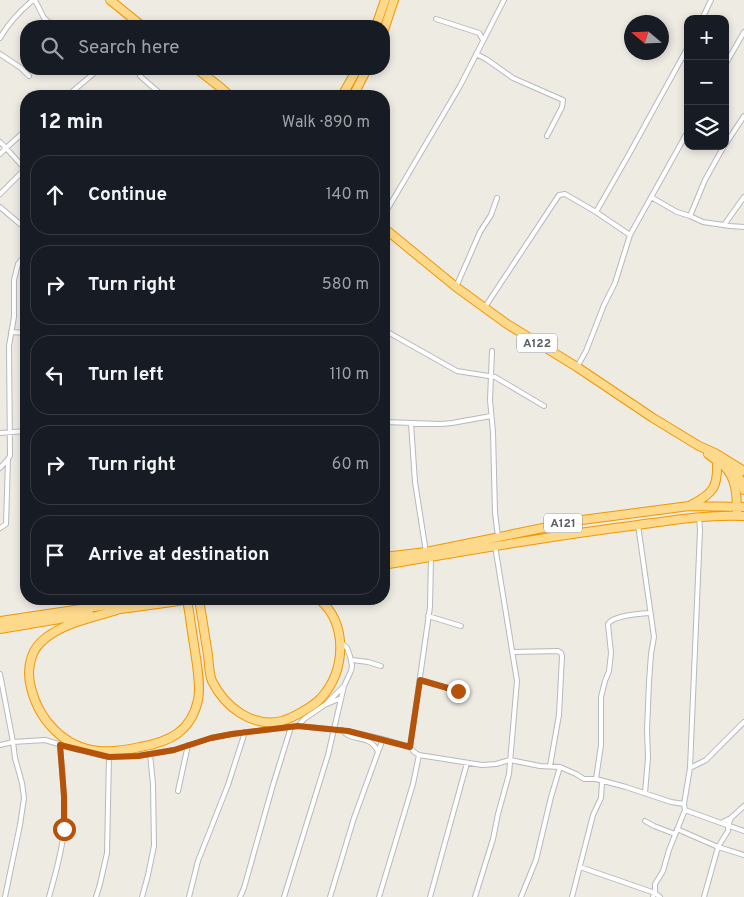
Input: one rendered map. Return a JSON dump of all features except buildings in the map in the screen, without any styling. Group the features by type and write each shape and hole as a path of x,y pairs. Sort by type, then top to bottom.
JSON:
{"highway":[{"path":"110,0 135,20"},
{"path":"378,20 385,0"},
{"path":"387,20 394,0"},
{"path":"205,75 224,90"},
{"path":"345,90 354,75"},
{"path":"356,90 364,75"},
{"name":"A122","path":"390,233 484,308 698,446 717,461 732,478 740,507 740,516"},
{"name":"A122","path":"698,446 715,453 729,462 742,482 744,490"},
{"path":"689,506 708,496 713,490 716,480 717,461"},
{"path":"729,462 744,471"},
{"name":"A121","path":"390,564 498,536 582,520 689,506 740,507"},
{"name":"A121","path":"390,557 495,546 699,517 740,516"},
{"path":"86,608 96,605"},
{"path":"0,621 107,605"},
{"path":"0,629 151,605"},
{"path":"117,610 62,627 40,642 30,664 29,675 33,697 49,724 63,738 88,749 98,751 121,751 152,745 170,739 192,717 198,700 199,676 189,605"},
{"path":"200,605 211,679 223,699 229,705 245,717 266,722 283,720 308,708 321,699 334,678 338,665 340,641 337,624 327,605"}],"street":[{"path":"0,38 17,14 34,0 46,20"},
{"path":"390,205 460,86 504,0"},
{"path":"704,15 711,0"},
{"path":"436,19 479,33 483,40"},
{"path":"728,60 744,32"},
{"path":"0,54 20,67"},
{"path":"476,54 518,80 563,100 562,108 547,136"},
{"path":"596,212 684,54"},
{"path":"74,90 92,75"},
{"path":"140,76 156,90"},
{"path":"220,86 220,90"},
{"path":"729,140 744,116"},
{"path":"0,154 20,135"},
{"path":"577,368 615,283 630,235 684,138"},
{"path":"0,142 20,163"},
{"path":"690,216 705,180 723,150"},
{"path":"0,194 20,176"},
{"path":"484,308 559,195 565,194 630,235"},
{"path":"651,197 678,212 703,222 744,227"},
{"path":"724,225 744,197"},
{"path":"456,287 477,237 491,215 497,198"},
{"path":"0,207 20,224"},
{"path":"0,528 6,524 8,459 10,453 9,346 14,317 14,280 20,262"},
{"path":"11,332 20,333"},
{"path":"390,333 457,371 495,377 544,406"},
{"path":"492,351 490,400 493,432 495,513 498,536"},
{"path":"390,422 440,424 491,416"},
{"path":"410,747 431,589 429,554 415,482 411,423"},
{"path":"0,433 20,431"},
{"path":"0,468 8,459"},
{"path":"654,895 655,884 663,871 685,810 684,804 690,768 699,517"},
{"path":"638,525 654,637 649,682 648,758 645,793"},
{"path":"474,897 493,839 510,774 517,682 495,546"},
{"path":"596,780 601,745 601,697 609,671 611,652 608,624 611,620 617,618 650,613"},
{"path":"428,616 461,626"},
{"path":"284,897 328,755 344,686 351,672 352,660 347,648 340,641"},
{"path":"513,652 558,651 562,656 560,715 550,766"},
{"path":"352,660 381,666"},
{"path":"0,674 24,798 6,897"},
{"path":"420,680 458,691"},
{"path":"298,726 304,719 326,704 344,686"},
{"path":"326,704 341,698"},
{"path":"690,768 706,760 744,722"},
{"path":"0,745 13,742 45,740 109,757 138,756 174,750 211,738 245,732 298,726 335,729 410,747 419,755 482,765 510,760 540,766 560,767 584,779 626,787 671,802 684,804"},
{"path":"240,897 291,727"},
{"path":"342,730 348,736 368,740 375,745 378,752"},
{"path":"190,897 198,862 222,801 245,732"},
{"path":"330,897 354,818 382,739"},
{"path":"49,897 58,864 64,829 64,796 60,745"},
{"path":"178,791 188,745"},
{"path":"142,897 154,846 153,784 150,754"},
{"path":"379,897 413,784 419,755"},
{"path":"96,897 106,853 109,757"},
{"path":"430,897 467,763"},
{"path":"521,897 536,860 560,767"},
{"path":"572,897 592,815 601,798 602,782"},
{"path":"721,823 731,818 744,806"},
{"path":"685,810 744,831"},
{"path":"704,897 718,847 728,831 731,818"},
{"path":"645,821 654,826 676,831 744,855"},
{"path":"580,867 660,897"}],"route":[{"path":"64,829 64,796 60,745 109,757 138,756 174,750 211,738 232,734 298,726 348,731 410,747 420,680 458,691"}]}
